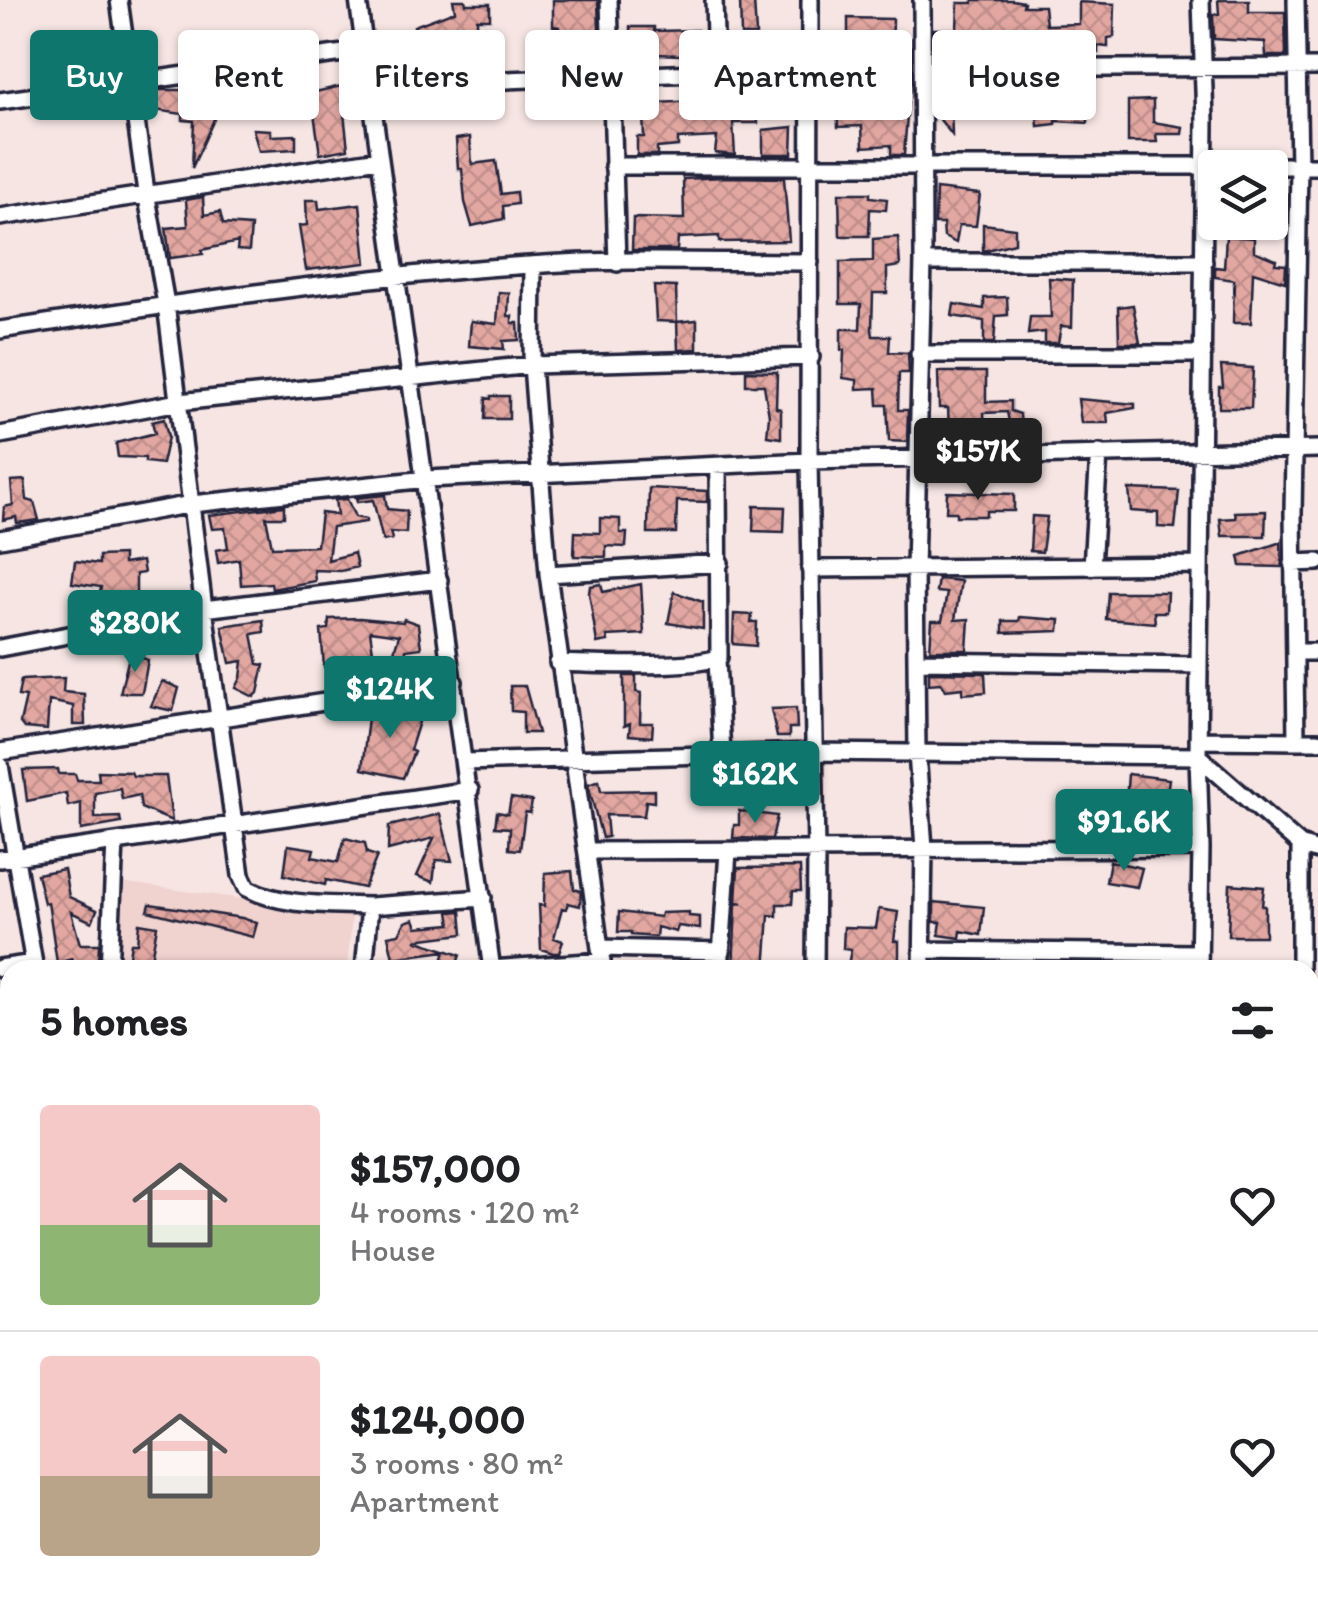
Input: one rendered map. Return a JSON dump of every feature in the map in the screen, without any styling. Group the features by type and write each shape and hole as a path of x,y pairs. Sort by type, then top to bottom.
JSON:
{"street":[{"path":"119,0 123,30"},
{"path":"358,0 362,30"},
{"path":"609,0 610,30"},
{"path":"714,0 715,30"},
{"path":"810,0 810,30"},
{"path":"922,0 923,262 915,569 917,753 924,848 922,960"},
{"path":"1202,0 1205,150"},
{"path":"1296,0 1296,741"},
{"path":"158,78 339,54"},
{"path":"922,68 1318,67"},
{"path":"0,102 30,97"},
{"path":"135,120 166,304 204,609 246,888 298,902 370,906 483,898"},
{"path":"374,120 427,479 491,960"},
{"path":"612,120 617,263"},
{"path":"809,120 815,960"},
{"path":"0,217 379,159"},
{"path":"614,166 1198,165"},
{"path":"1288,166 1318,166"},
{"path":"1199,960 1198,665 1204,240"},
{"path":"0,330 166,304 533,264 810,262"},
{"path":"923,262 1204,262"},
{"path":"533,264 532,364 538,476 558,662 602,959 722,951"},
{"path":"919,354 1203,354"},
{"path":"0,435 179,402 532,364 811,357"},
{"path":"0,539 192,504 427,479 809,462 1318,449"},
{"path":"1092,566 1099,453"},
{"path":"718,466 717,660 722,754"},
{"path":"1294,563 1318,562"},
{"path":"548,574 720,563"},
{"path":"810,570 1199,565"},
{"path":"0,648 204,609 439,580"},
{"path":"1297,652 1318,652"},
{"path":"558,662 717,660"},
{"path":"918,660 1198,665"},
{"path":"0,752 454,682"},
{"path":"464,762 812,752 1198,748 1318,741"},
{"path":"1198,748 1300,846 1318,851"},
{"path":"0,765 8,858 33,960"},
{"path":"8,858 470,790"},
{"path":"109,960 115,842"},
{"path":"1300,846 1300,960"},
{"path":"589,851 1201,848"},
{"path":"721,960 728,851"},
{"path":"365,960 370,906"},
{"path":"922,950 1153,960"}],"shaded area":[{"path":"120,882 352,914 348,960 115,960"}],"building":[{"path":"453,0 490,4 490,19 477,19 477,30 415,30 414,26 455,11"},
{"path":"553,0 598,0 599,30 553,30 560,27 553,26"},
{"path":"740,0 754,0 756,30 741,30"},
{"path":"1012,0 1024,2 1023,6 1044,6 1046,25 1079,24 1079,2 1115,4 1114,37 1108,38 1108,47 1098,46 1098,53 1096,30 934,30 957,29 958,3"},
{"path":"1218,0 1249,0 1249,12 1285,12 1286,56 1266,56 1265,42 1214,39 1213,14 1219,14"},
{"path":"848,18 893,19 893,30 848,30"},
{"path":"630,27 654,27 654,30"},
{"path":"679,30 679,55 659,54 659,31"},
{"path":"339,86 339,120 345,120 348,149 320,154 315,120 319,120 319,91"},
{"path":"158,90 178,90 178,113 158,111"},
{"path":"1153,100 1153,122 1183,127 1182,134 1156,134 1157,142 1128,142 1128,101"},
{"path":"679,102 679,120 758,120 758,123 733,123 735,155 715,153 717,137 678,139 678,146 657,148 657,155 637,155 637,137 644,137 643,120 659,120 659,103"},
{"path":"183,120 214,120 192,168 194,121"},
{"path":"838,120 907,120 904,155 891,155 891,145 863,147 862,126 838,127"},
{"path":"940,120 952,120 952,135"},
{"path":"1037,120 1088,120 1088,123 1056,121 1038,126"},
{"path":"793,127 792,154 763,154 763,130"},
{"path":"253,129 271,130 271,136 296,135 296,149 259,151"},
{"path":"470,137 472,164 496,161 501,194 516,192 517,204 503,206 504,219 472,226 462,169 458,169 456,139"},
{"path":"784,178 789,241 719,242 719,236 678,238 677,250 632,250 633,218 684,219 683,179"},
{"path":"936,189 980,194 976,226 959,225 956,243 944,237 943,224 935,224"},
{"path":"839,193 870,193 870,197 887,199 886,210 870,209 869,236 840,236"},
{"path":"203,197 204,215 220,212 223,224 251,226 249,251 237,250 238,242 202,250 203,254 170,258 166,228 188,226 186,200"},
{"path":"306,200 318,200 319,209 360,204 366,263 306,270 299,226 307,225"},
{"path":"983,224 1015,228 1015,243 983,251"},
{"path":"898,237 900,266 887,268 887,293 873,293 872,329 873,336 890,336 889,352 908,353 909,373 899,373 898,410 908,410 907,442 889,441 887,405 878,405 877,388 857,389 857,380 843,378 841,350 841,329 860,329 861,304 840,304 840,262 873,261 873,239"},
{"path":"1226,240 1254,240 1254,251 1276,260 1275,264 1286,265 1285,282 1253,272 1251,323 1233,323 1234,280 1215,277 1215,267 1224,268"},
{"path":"1049,278 1073,280 1072,327 1061,326 1058,343 1045,343 1045,332 1028,334 1030,317 1051,317"},
{"path":"654,286 676,287 677,322 656,321"},
{"path":"499,292 509,293 508,316 512,316 512,323 518,323 519,340 503,341 504,349 469,346 471,321 497,324"},
{"path":"1007,297 1008,315 996,316 994,343 984,343 984,321 952,316 954,304 984,309 984,298"},
{"path":"1133,305 1140,343 1119,343 1118,307"},
{"path":"697,320 697,349 678,350 677,322"},
{"path":"1221,366 1253,368 1251,408 1219,408"},
{"path":"746,371 777,372 776,408 781,409 781,438 767,436 769,416 764,385 746,385"},
{"path":"938,372 986,372 986,402 1011,401 1011,411 1020,414 1022,445 1014,445 1007,412 984,413 985,428 949,430 948,408 939,408"},
{"path":"509,396 509,419 485,419 486,398"},
{"path":"1078,399 1135,404 1135,408 1107,413 1108,423 1081,423"},
{"path":"164,419 168,437 162,464 145,462 145,458 118,457 116,443 155,433 152,422"},
{"path":"25,480 27,500 34,502 39,520 3,520 4,507 13,505 11,481"},
{"path":"649,488 707,491 707,502 677,501 676,533 648,533"},
{"path":"1129,489 1179,491 1175,528 1158,527 1158,513 1131,511"},
{"path":"947,492 1014,494 1014,511 956,516 956,512 946,512"},
{"path":"385,495 387,509 407,511 406,533 390,532 392,539 383,541 373,500 357,502 356,498"},
{"path":"347,499 355,517 366,522 332,527 328,560 354,553 357,567 314,570 315,581 272,589 271,583 241,585 239,559 218,563 216,550 228,548 225,528 212,529 209,515 284,506 284,517 266,517 272,547 317,546 321,513 337,515 335,500"},
{"path":"754,506 785,507 784,532 753,531"},
{"path":"1266,511 1265,536 1222,536 1220,519 1236,518 1235,512"},
{"path":"1032,516 1047,517 1042,552 1030,551"},
{"path":"600,518 620,519 620,533 627,533 626,547 606,546 606,557 574,556 575,532 600,533"},
{"path":"1281,542 1282,567 1241,566 1239,556"},
{"path":"123,555 123,564 142,561 144,573 136,574 136,605 98,603 101,587 72,583 75,561 99,564 99,556"},
{"path":"938,579 961,581 955,620 969,619 967,650 930,650 932,621 942,621 947,593 936,592"},
{"path":"601,584 603,592 641,584 644,634 607,636 608,641 597,643 589,593 590,586"},
{"path":"674,592 703,602 703,629 668,623"},
{"path":"1108,592 1167,592 1166,612 1154,612 1155,623 1106,619"},
{"path":"734,614 752,615 751,622 757,622 756,646 733,644"},
{"path":"1020,617 1060,620 1059,631 1003,633 1003,621 1019,621"},
{"path":"329,619 403,622 404,619 418,624 421,648 406,650 402,679 385,681 399,635 370,631 374,659 344,664 343,669 324,667 321,630 328,629"},
{"path":"263,620 264,632 252,634 258,664 264,665 254,697 236,688 243,661 230,663 222,626"},
{"path":"130,653 148,660 142,693 120,693"},
{"path":"929,672 985,673 986,692 963,694 963,688 946,690 941,683 929,684"},
{"path":"624,676 636,676 636,692 641,693 640,723 653,723 652,737 629,735 630,724 624,726"},
{"path":"64,678 63,692 84,694 85,725 73,725 73,706 49,701 47,730 24,728 20,723 26,697 18,696 21,680"},
{"path":"162,681 179,688 173,711 151,706"},
{"path":"510,686 525,686 538,733 523,733 523,712 511,711"},
{"path":"424,706 410,750 414,752 403,778 362,769 369,709 408,713 408,707"},
{"path":"796,708 797,728 789,728 789,737 777,737 771,709"},
{"path":"58,769 59,774 75,774 77,780 99,780 98,771 166,776 172,821 141,808 139,795 122,799 120,788 95,793 95,818 120,817 121,823 81,830 81,803 68,806 66,793 27,801 23,770"},
{"path":"743,773 784,781 803,780 803,795 742,779"},
{"path":"1128,774 1169,779 1164,816 1148,819 1147,826 1132,823 1133,834 1112,830 1113,810 1125,816"},
{"path":"599,780 601,791 654,790 654,802 646,801 644,816 606,815 608,837 602,838 588,784"},
{"path":"511,798 532,801 530,813 525,812 520,850 509,849 510,828 495,827 497,812 508,814"},
{"path":"739,811 777,816 772,839 733,838 734,825 739,825"},
{"path":"440,814 452,861 436,860 433,882 417,876 434,838 388,850 389,826"},
{"path":"345,838 365,843 367,853 377,856 364,888 326,880 325,885 284,875 288,845 314,849 312,857 338,862"},
{"path":"1110,861 1142,868 1137,887 1106,882"},
{"path":"800,867 801,891 793,891 792,904 777,904 777,916 769,915 766,960 733,960 736,904 742,903 736,902 738,868"},
{"path":"64,869 69,897 97,910 92,922 71,912 80,944 99,944 98,960 57,960 48,902 44,903 37,874"},
{"path":"572,871 574,889 581,891 580,906 568,903 566,909 562,908 554,938 563,941 559,953 553,953 541,949 539,905 544,906 545,873"},
{"path":"1230,884 1264,887 1265,936 1228,936"},
{"path":"934,902 984,907 981,935 961,931 960,938 939,935 941,922 934,922"},
{"path":"150,904 257,923 253,937 148,911"},
{"path":"879,909 898,912 894,941 899,941 899,960 849,960 851,950 843,949 844,927 876,928"},
{"path":"461,911 463,934 415,940 460,955 458,960 442,960 445,951 393,958 388,936 399,934 405,922 414,919 417,927 451,924 449,912"},
{"path":"619,912 660,917 661,913 689,912 689,916 700,917 700,929 678,926 676,932 657,927 656,937 631,935 618,932"},
{"path":"139,923 157,926 151,960 128,960 131,943 137,943"}]}
